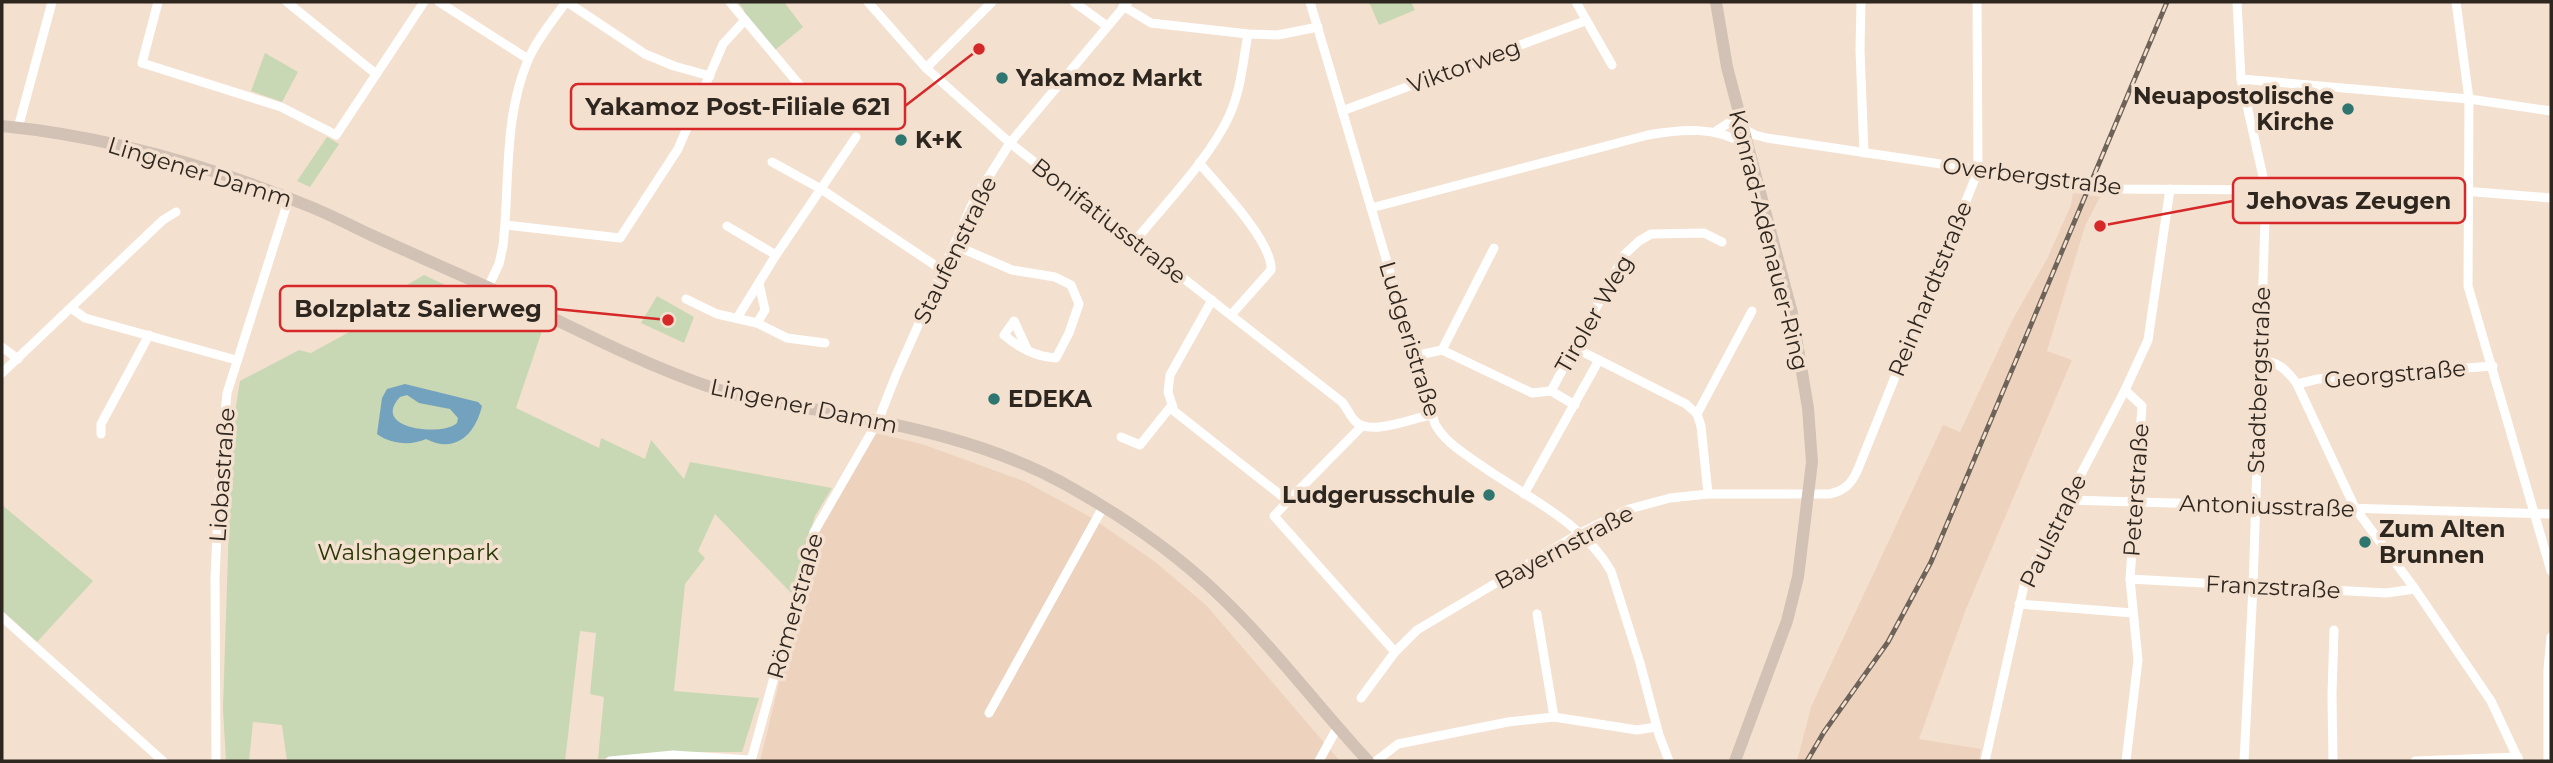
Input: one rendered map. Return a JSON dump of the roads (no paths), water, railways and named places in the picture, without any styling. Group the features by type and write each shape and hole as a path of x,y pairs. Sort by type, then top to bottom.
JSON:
{"main road":[{"name":"Konrad-Adenauer-Ring","path":"1716,2 1737,110 1792,313 1801,359 1812,462 1798,577 1787,621 1735,761"},
{"name":"Lingener Damm","path":"2,126 79,137 194,166 289,198 711,388 765,402 878,421 976,447 1023,464 1103,507 1167,550 1216,591 1368,761"}],"street":[{"path":"18,128 52,2"},
{"path":"158,2 142,63 281,107 336,135 424,2"},
{"path":"287,2 376,74"},
{"path":"488,288 499,264 506,225 511,117 528,59 566,2 645,54 710,76"},
{"path":"730,2 812,100"},
{"name":"Bonifatiusstraße","path":"868,2 926,68 1010,143 1342,402 1355,421 1362,426"},
{"path":"926,68 992,2"},
{"path":"1073,2 1107,26"},
{"name":"Ludgeristraße","path":"1310,2 1431,415 1440,433 1453,445 1580,533 1604,559 1611,571 1669,761"},
{"path":"1576,2 1612,65"},
{"path":"1861,2 1864,153"},
{"name":"Reinhardtstraße","path":"1810,494 1842,491 1854,477 1978,170 1977,2"},
{"name":"Stadtbergstraße","path":"2237,2 2241,79 2266,190 2253,587 2244,761"},
{"path":"2456,2 2469,99 2468,286 2551,571"},
{"path":"445,3 528,59"},
{"path":"1126,4 1151,23 1278,35 1318,27"},
{"name":"Staufenstraße","path":"878,421 974,200 1010,143 1126,4"},
{"path":"506,225 620,237 678,149 723,44 745,20"},
{"name":"Viktorweg","path":"1342,111 1586,21"},
{"path":"1135,241 1199,163 1230,115 1239,88 1248,34"},
{"path":"2241,79 2469,99 2551,111"},
{"path":"1714,132 1730,122 1737,110"},
{"name":"Overbergstraße","path":"1742,128 1767,138 2107,190 2469,192 2551,198"},
{"path":"1371,208 1648,135 1674,131 1714,132 1726,134 1748,151 1767,138"},
{"path":"737,318 856,137"},
{"path":"772,162 821,189 942,270"},
{"path":"1199,163 1242,213 1272,260 1271,270 1231,315"},
{"name":"Peterstraße","path":"2126,761 2138,660 2130,579 2142,406 2125,390 2148,340 2170,189"},
{"name":"Liobastraße","path":"216,761 215,577 220,472 228,393 236,360 289,198"},
{"path":"2,373 163,220 176,212"},
{"path":"727,226 776,255"},
{"name":"Tiroler Weg","path":"1551,391 1625,254 1639,241 1651,234 1704,233 1722,242"},
{"path":"954,245 1012,270 1055,277 1071,285 1079,304 1069,333 1056,358 1043,357 1027,349"},
{"path":"1442,350 1494,248"},
{"path":"757,323 765,310 759,284"},
{"path":"685,299 717,314 757,323 788,338 825,343"},
{"path":"1212,300 1170,375 1168,392 1174,411 1288,501"},
{"path":"71,308 85,318 236,360"},
{"path":"1697,414 1752,312"},
{"path":"101,434 101,424 149,335"},
{"path":"2,347 18,359"},
{"path":"1573,347 1685,404 1697,414 1701,426 1707,494"},
{"path":"1414,356 1442,350 1532,393 1551,391 1575,405"},
{"name":"Tiroler Weg","path":"1524,494 1599,360"},
{"path":"2260,360 2281,366 2297,384 2355,508 2415,589 2491,701 2518,759 2414,761"},
{"name":"Georgstraße","path":"2297,384 2318,379 2493,366"},
{"name":"Paulstraße","path":"1985,761 2025,581 2125,390"},
{"path":"1121,437 1140,445 1172,405"},
{"path":"1395,652 1274,516 1362,426 1373,429 1431,415"},
{"name":"Römerstraße","path":"751,761 814,532 878,421"},
{"name":"Bayernstraße","path":"1361,698 1395,652 1417,630 1580,533 1629,509 1670,498 1707,494 1810,494"},
{"name":"Antoniusstraße","path":"2068,500 2551,513"},
{"path":"989,713 1103,507"},
{"name":"Franzstraße","path":"2130,579 2386,593 2415,589"},
{"path":"2019,604 2133,613"},
{"path":"1537,614 1554,717"},
{"path":"2,617 163,761"},
{"path":"2333,761 2334,630"},
{"path":"2548,761 2548,669 2551,637"},
{"path":"1376,761 1398,744 1508,722 1554,717 1637,730 1657,727"},
{"path":"1319,761 1337,728"},
{"path":"610,761 673,755 751,761"}],"water":[{"path":"405,384 478,402 482,406 469,433 455,443 436,443 426,439 414,443 394,442 377,434 382,398 387,389","holes":["407,395 419,403 450,409 458,418 457,423 449,427 424,429 401,423 394,417 393,408 400,397"]}],"railway":[{"path":"1807,761 1824,732 1888,642 1931,562 2167,2"}],"place":[{"name":"Yakamoz Post-Filiale 621","path":"979,49"},
{"name":"Yakamoz Markt","path":"1002,78"},
{"name":"Neuapostolische Kirche","path":"2348,109"},
{"name":"K+K","path":"901,140"},
{"name":"Jehovas Zeugen","path":"2100,226"},
{"name":"Bolzplatz Salierweg","path":"668,320"},
{"name":"EDEKA","path":"994,399"},
{"name":"Ludgerusschule","path":"1489,495"},
{"name":"Zum Alten Brunnen","path":"2365,542"}],"park label":[{"name":"Walshagenpark","path":"408,552"}]}
